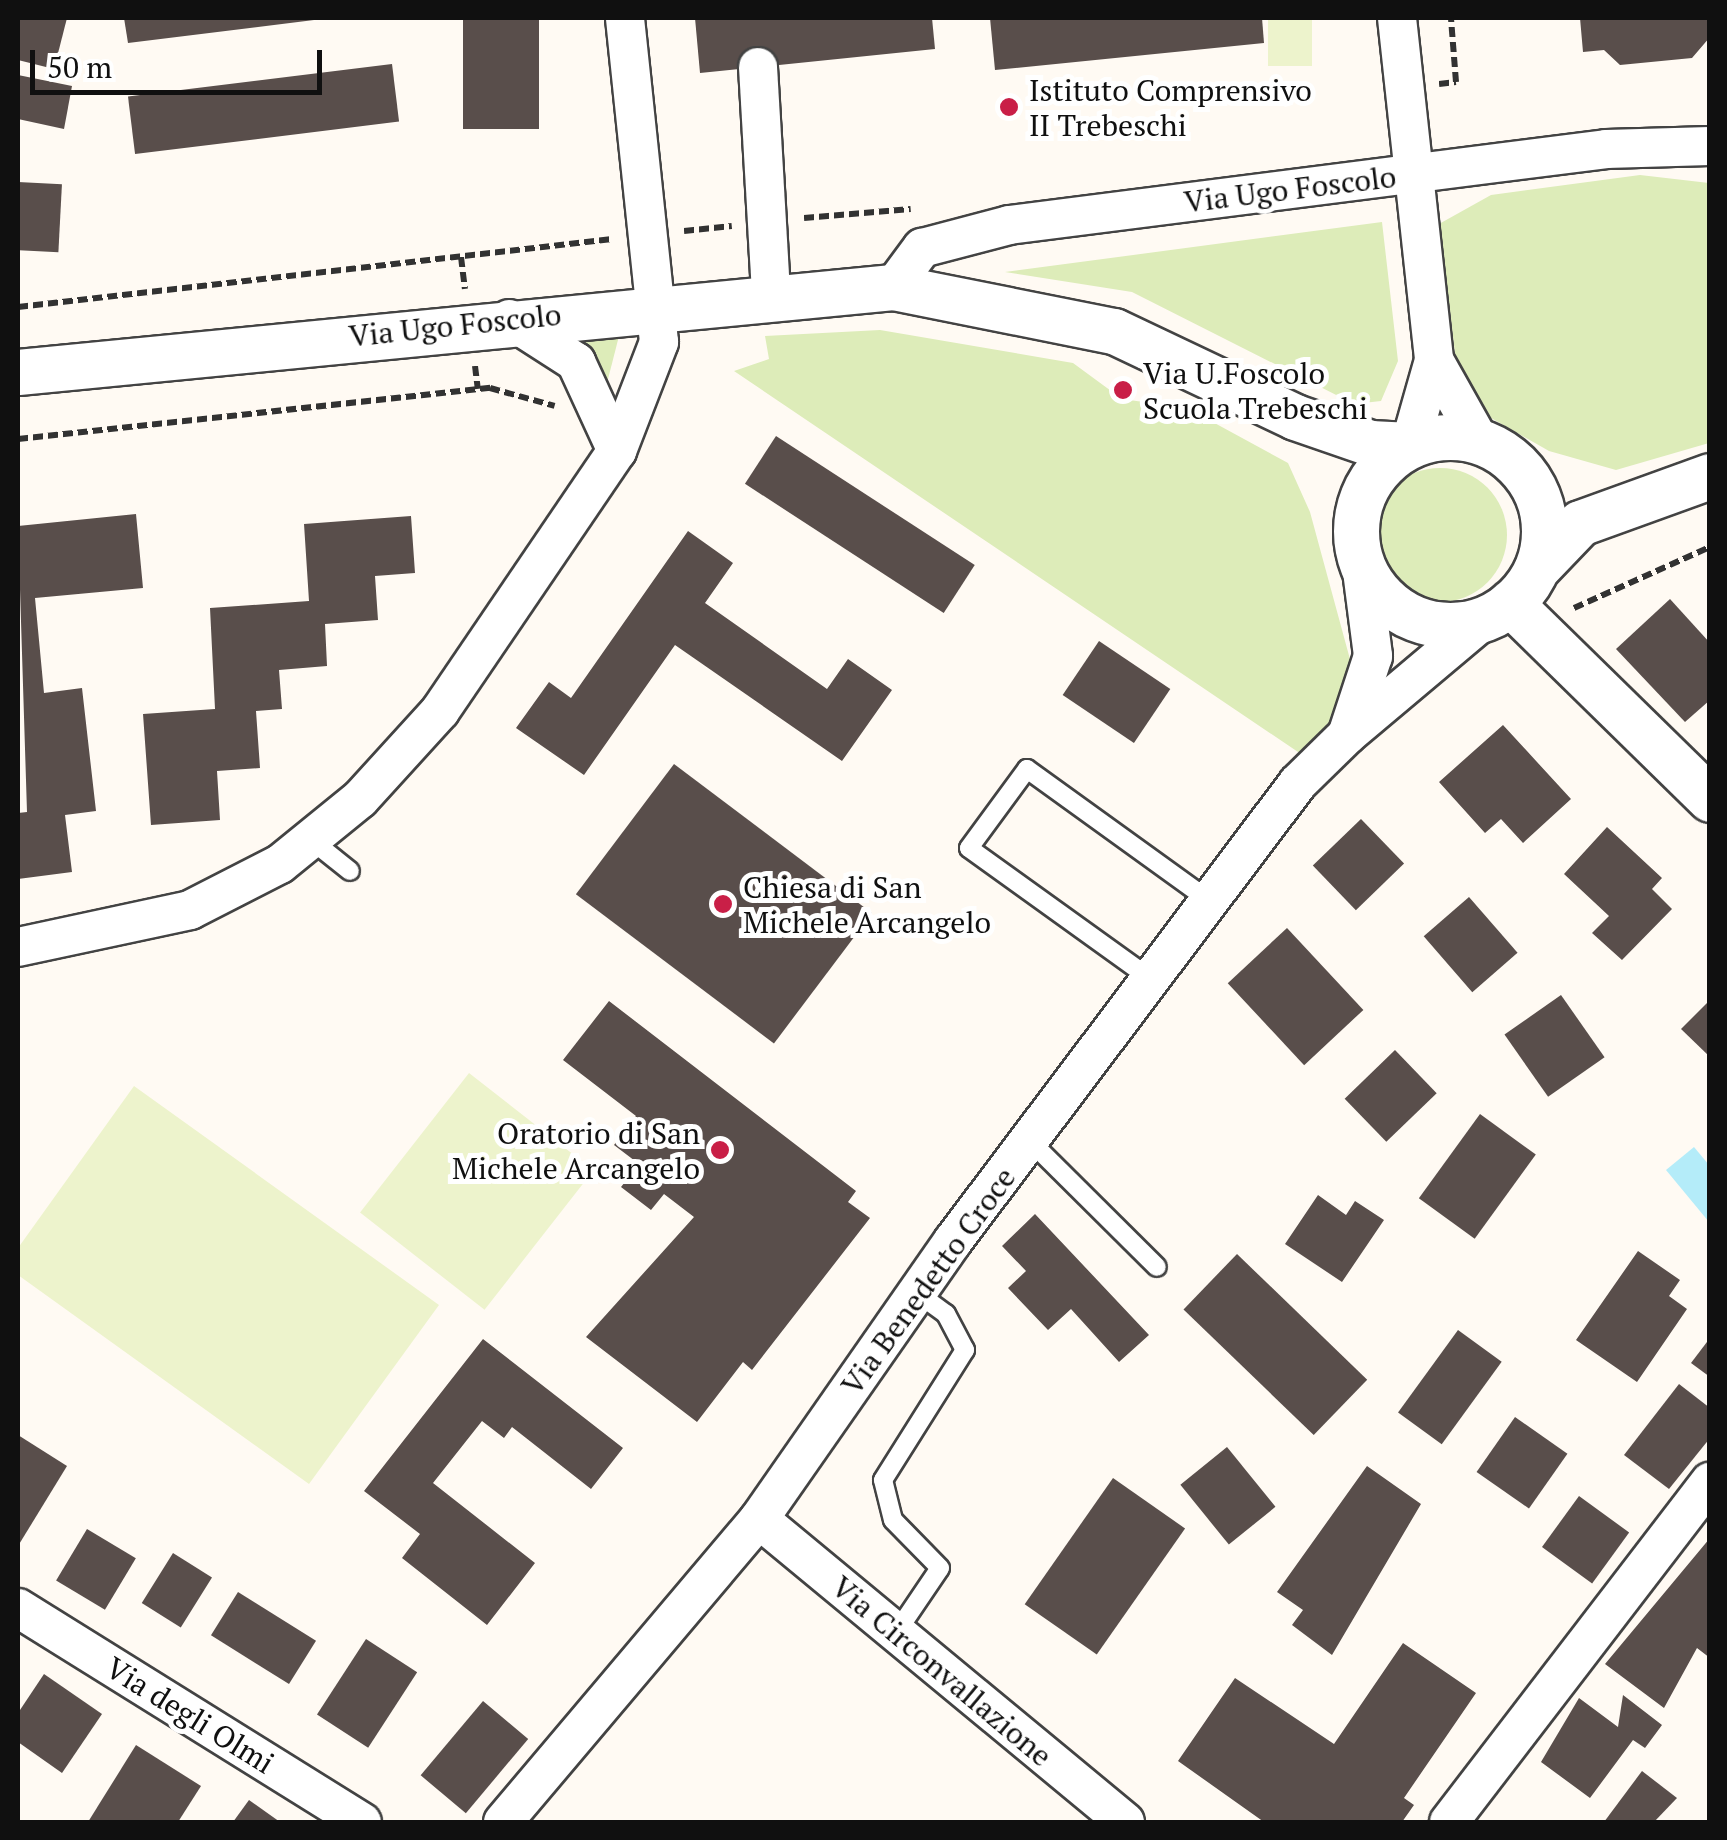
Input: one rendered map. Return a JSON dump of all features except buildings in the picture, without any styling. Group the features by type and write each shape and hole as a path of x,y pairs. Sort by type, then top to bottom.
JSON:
{"street":[{"path":"18,947 190,910 310,839 440,710 617,451 659,342 625,18"},
{"path":"1396,18 1434,360 1480,442 1519,467 1584,495 1648,496"},
{"path":"758,67 772,221 771,294"},
{"name":"Via Ugo Foscolo","path":"892,286 922,248 1009,224 1412,174 1710,146"},
{"name":"Via Ugo Foscolo","path":"18,372 656,302 892,286 1114,331 1295,417 1370,443 1410,444"},
{"path":"509,319 576,362 617,451"},
{"path":"1434,360 1410,444 1372,478 1358,545 1398,610 1426,622 1510,616 1710,799"},
{"name":"Via Ugo Foscolo","path":"1295,417 1332,461 1358,545"},
{"path":"1410,444 1480,442"},
{"path":"1519,467 1543,515 1537,568"},
{"path":"1510,616 1537,568 1580,523 1710,476"},
{"name":"Via Benedetto Croce","path":"1346,735 1374,656 1358,545"},
{"name":"Via Benedetto Croce","path":"503,1822 760,1518 917,1293 1030,1140 1210,901 1346,735 1510,616"},
{"path":"1449,1822 1710,1482"},
{"name":"Via Circonvallazione","path":"760,1518 1125,1822"},
{"name":"Via degli Olmi","path":"18,1608 362,1822"}],"lane":[{"path":"1151,979 969,848 1028,769 1210,901"},
{"path":"310,839 350,871"},
{"path":"1030,1140 1157,1267"},
{"path":"896,1633 940,1568 893,1520 883,1480 965,1350 946,1314 917,1293"}],"path":[{"path":"18,307 649,234 923,208"},
{"path":"18,439 490,388 533,393 617,451"},
{"path":"1510,616 1710,547"}],"green space":[{"path":"1268,18 1312,18 1312,66 1268,66"},
{"path":"1640,175 1709,183 1709,443 1616,470 1549,451 1491,418 1457,369 1439,224 1491,195"},
{"path":"1382,222 1398,361 1381,401 1354,404 1132,292 1005,272"},
{"path":"880,330 1073,363 1122,399 1187,408 1288,463 1310,512 1354,674 1324,735 1301,754 734,371 769,359 765,336"},
{"path":"619,336 607,383 572,340"},
{"path":"1440,468 1466,473 1488,487 1502,509 1507,535 1502,561 1488,583 1466,597 1440,602 1414,597 1392,583 1378,561 1373,535 1378,509 1392,487 1414,473"},
{"path":"469,1073 594,1170 485,1310 360,1212"},
{"path":"134,1086 439,1305 309,1484 18,1275 18,1248"}],"water":[{"path":"1694,1147 1709,1165 1709,1222 1666,1170"}],"place":[{"name":"Istituto Comprensivo II Trebeschi","path":"1009,107"},
{"name":"Via U.Foscolo Scuola Trebeschi","path":"1123,390"},
{"name":"Chiesa di San Michele Arcangelo","path":"723,904"},
{"name":"Oratorio di San Michele Arcangelo","path":"720,1150"}]}
